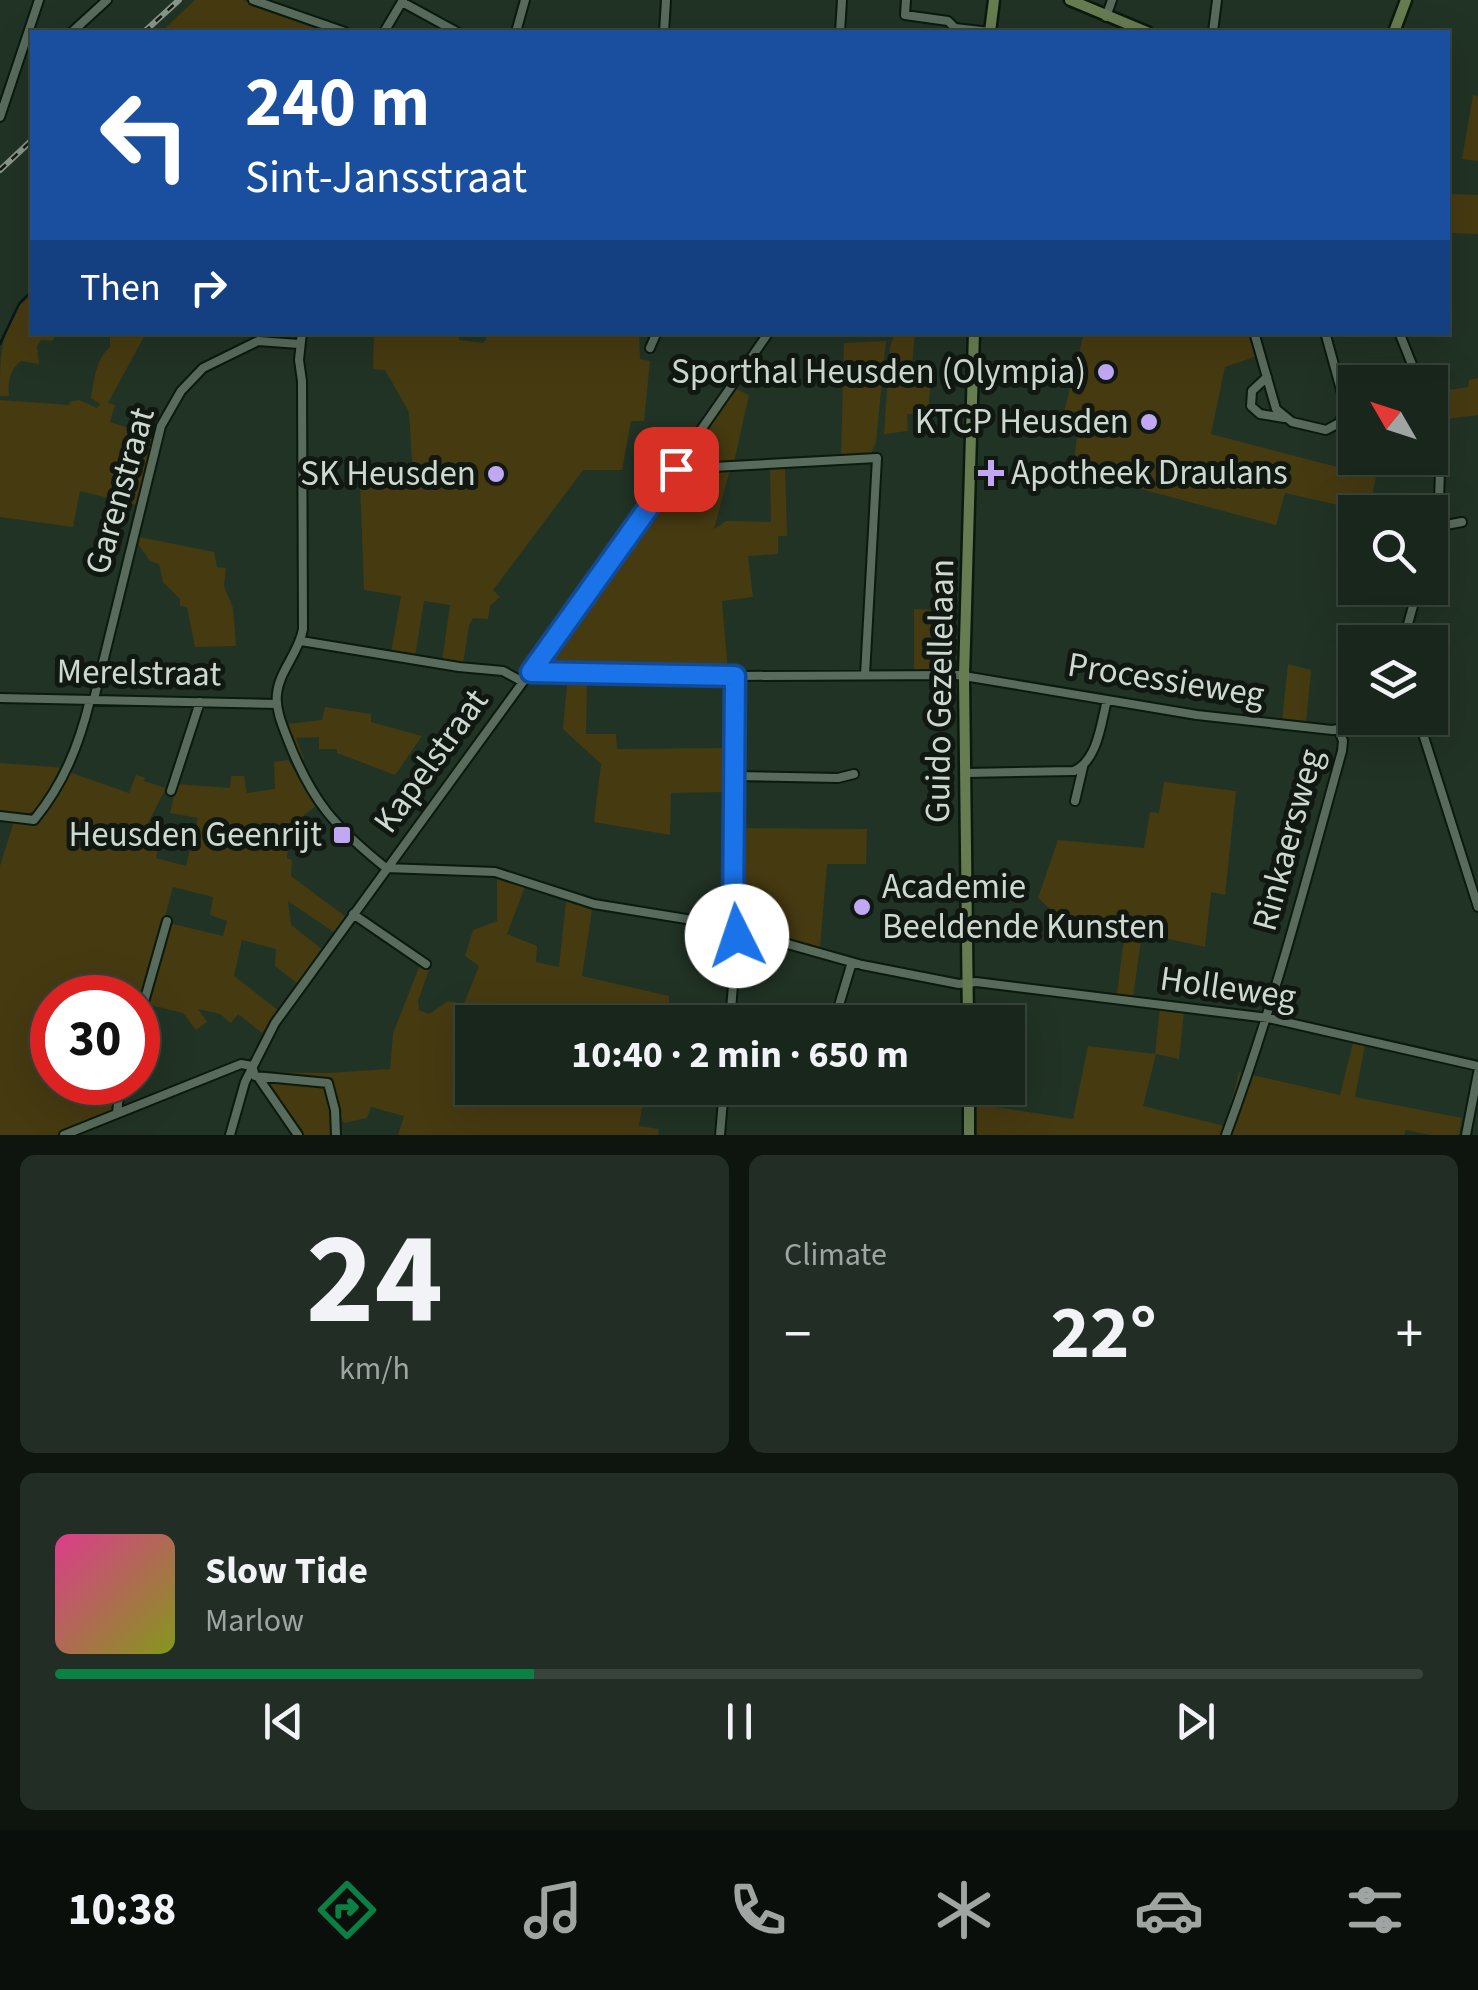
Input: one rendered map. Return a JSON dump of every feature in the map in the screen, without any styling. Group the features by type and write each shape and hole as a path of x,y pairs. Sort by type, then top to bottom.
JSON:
{"main road":[{"path":"990,30 997,0"},
{"path":"1070,0 1142,30"},
{"path":"1395,30 1406,0"},
{"name":"Guido Gezellelaan","path":"968,1005 964,676 978,335"},
{"path":"969,1105 970,1135"}],"street":[{"path":"0,117 39,0"},
{"path":"74,30 107,0"},
{"path":"253,0 339,30"},
{"path":"517,30 525,0"},
{"path":"664,30 666,0"},
{"path":"840,30 842,0"},
{"path":"1106,16 1112,0"},
{"path":"1213,30 1217,0"},
{"path":"385,30 402,1 453,30"},
{"path":"906,7 948,20 955,28 972,30"},
{"path":"22,55 30,58"},
{"path":"301,335 301,641 280,683 277,704 312,794 328,817 386,868"},
{"path":"650,348 655,335"},
{"name":"Kapelstraat","path":"230,1135 252,1066 275,1023 531,672 767,335"},
{"path":"1255,335 1276,408 1284,418"},
{"path":"1267,378 1252,391 1251,406 1260,414 1326,430 1344,418 1346,408 1326,335"},
{"path":"1400,335 1412,365"},
{"name":"Garenstraat","path":"0,816 34,820 69,768 92,699 161,426 169,408 203,368 257,337 299,344"},
{"path":"676,469 877,458 865,675"},
{"path":"1448,517 1462,522 1448,525"},
{"path":"301,641 460,667 503,670 523,682"},
{"name":"Processieweg","path":"531,672 964,676 1197,715 1338,730"},
{"path":"731,1005 735,928 735,676"},
{"name":"Merelstraat","path":"0,698 277,704"},
{"path":"1075,801 1107,700"},
{"path":"171,791 200,702"},
{"name":"Rinkaersweg","path":"1226,1135 1268,1018 1342,751 1341,735"},
{"path":"1423,735 1478,906"},
{"path":"966,773 1074,771 1084,767"},
{"path":"734,776 838,778 854,774"},
{"name":"Holleweg","path":"386,868 495,872 594,904 735,928 852,962 968,983 1268,1018 1478,1070"},
{"path":"353,914 426,964"},
{"path":"152,975 167,921"},
{"path":"839,1005 852,962"},
{"path":"64,1135 228,1067 252,1066 298,1135"},
{"path":"1466,1135 1478,1070"},
{"path":"258,1076 328,1082 336,1135"},
{"path":"117,1112 118,1105"},
{"path":"720,1135 723,1105"}],"shaded area":[{"path":"195,0 242,0 318,26 317,30 163,30"},
{"path":"1473,95 1478,96 1478,161 1462,159"},
{"path":"1450,194 1478,195 1478,234 1450,233"},
{"path":"30,293 30,335 57,335 52,341 41,340 37,346 39,364 21,361 10,377 9,396 0,396 4,339"},
{"path":"84,335 145,335 108,403 115,405 110,422 154,436 137,505 80,491 73,527 0,517 0,400 70,405 69,402 79,400 97,408 100,404 91,398 110,337"},
{"name":"SK Heusden","path":"374,335 459,335 459,340 484,343 487,335 639,335 640,359 650,361 644,421 631,421 622,470 583,470 493,590 500,597 490,606 488,619 473,618 463,664 442,662 450,605 424,601 415,657 391,653 401,596 364,590 360,482 413,477 409,412 385,370 373,369"},
{"path":"894,335 915,335 911,377 931,378 928,414 907,414 908,431 884,434"},
{"path":"1083,335 1252,335 1257,356 1225,367 1211,434 1338,467 1338,475 1376,477 1372,495 1338,495 1338,505 1285,493 1276,525 1073,471 1079,419 1063,416"},
{"path":"886,341 876,442 871,454 841,456 844,343"},
{"path":"1478,378 1478,415 1448,419 1448,390 1468,387 1469,380"},
{"path":"736,389 749,395 734,462 695,462 692,454"},
{"path":"785,467 787,536 778,536 778,554 748,556 753,597 722,601 728,672 548,667 549,652 677,475 730,469 714,529 726,521 771,522 770,469"},
{"path":"139,537 214,552 217,567 226,568 224,586 233,608 236,646 195,647 187,607 180,606 180,599 163,582 159,564 150,561 138,544"},
{"path":"914,609 956,611 955,667 914,671"},
{"path":"1288,664 1311,670 1306,724 1282,722"},
{"path":"587,683 586,734 616,734 617,749 728,748 727,792 671,793 670,835 594,822 601,764 563,729 567,684"},
{"path":"325,707 371,714 371,722 422,736 395,775 337,753 337,749 319,749 319,737 296,738 304,759 300,761 287,724 322,720"},
{"path":"288,760 316,806 291,825 287,858 292,860 291,876 346,917 335,933 288,901 291,925 322,949 298,984 275,966 276,949 242,940 234,976 279,1011 262,1033 238,1014 231,1023 220,1014 198,1009 207,1022 196,1030 183,1013 160,1007 160,975 154,975 169,923 223,936 227,921 210,915 213,897 173,887 149,975 30,975 30,1105 122,1108 56,1135 0,1135 0,866 14,821 37,821 44,816 69,772 129,793 136,775 166,788 143,833 150,835 146,844 158,847 156,858 186,866 198,818 170,813 177,784 230,788 231,776 244,776 247,793 275,789 274,762"},
{"path":"0,763 66,768 48,800 36,811 0,813"},
{"path":"1164,782 1236,791 1225,895 1211,892 1205,947 1142,933 1133,997 1117,995 1124,937 1057,932 1059,917 1038,898 1058,840 1144,848 1150,812 1159,813"},
{"path":"739,828 867,829 866,864 827,864 820,947 736,923"},
{"path":"497,877 526,884 507,934 537,946 536,962 559,967 566,901 592,910 582,976 669,996 669,1005 455,1005 455,1105 642,1105 639,1126 659,1129 658,1135 398,1135 404,1116 371,1107 367,1118 344,1123 338,1112 333,1135 301,1135 257,1072 390,1069 393,1033 420,965 429,970 418,1001 419,1010 429,1014 448,1001 464,1004 479,966 465,956 473,930 497,921"},
{"path":"1160,1007 1184,1011 1179,1059 1156,1054 1143,1106 1225,1126 1239,1072 1247,1074 1222,1135 977,1135 977,1105 1073,1119 1088,1046 1155,1054"},
{"path":"1353,1043 1365,1045 1355,1097 1462,1118 1459,1135 1406,1130 1404,1135 1230,1135 1252,1075 1340,1095"}],"waterway":[{"path":"0,344 19,304 30,293"}],"railway":[{"path":"146,30 179,0"},
{"path":"0,170 30,142"}],"place":[{"name":"Sporthal Heusden (Olympia)","path":"1106,372"},
{"name":"KTCP Heusden","path":"1149,422"},
{"name":"Apotheek Draulans","path":"991,473"},
{"name":"SK Heusden","path":"496,474"},
{"name":"Heusden Geenrijt","path":"342,835"},
{"name":"Academie Beeldende Kunsten","path":"862,907"}],"route":[{"path":"676,469 531,672 735,676 733,922 737,936"}]}
